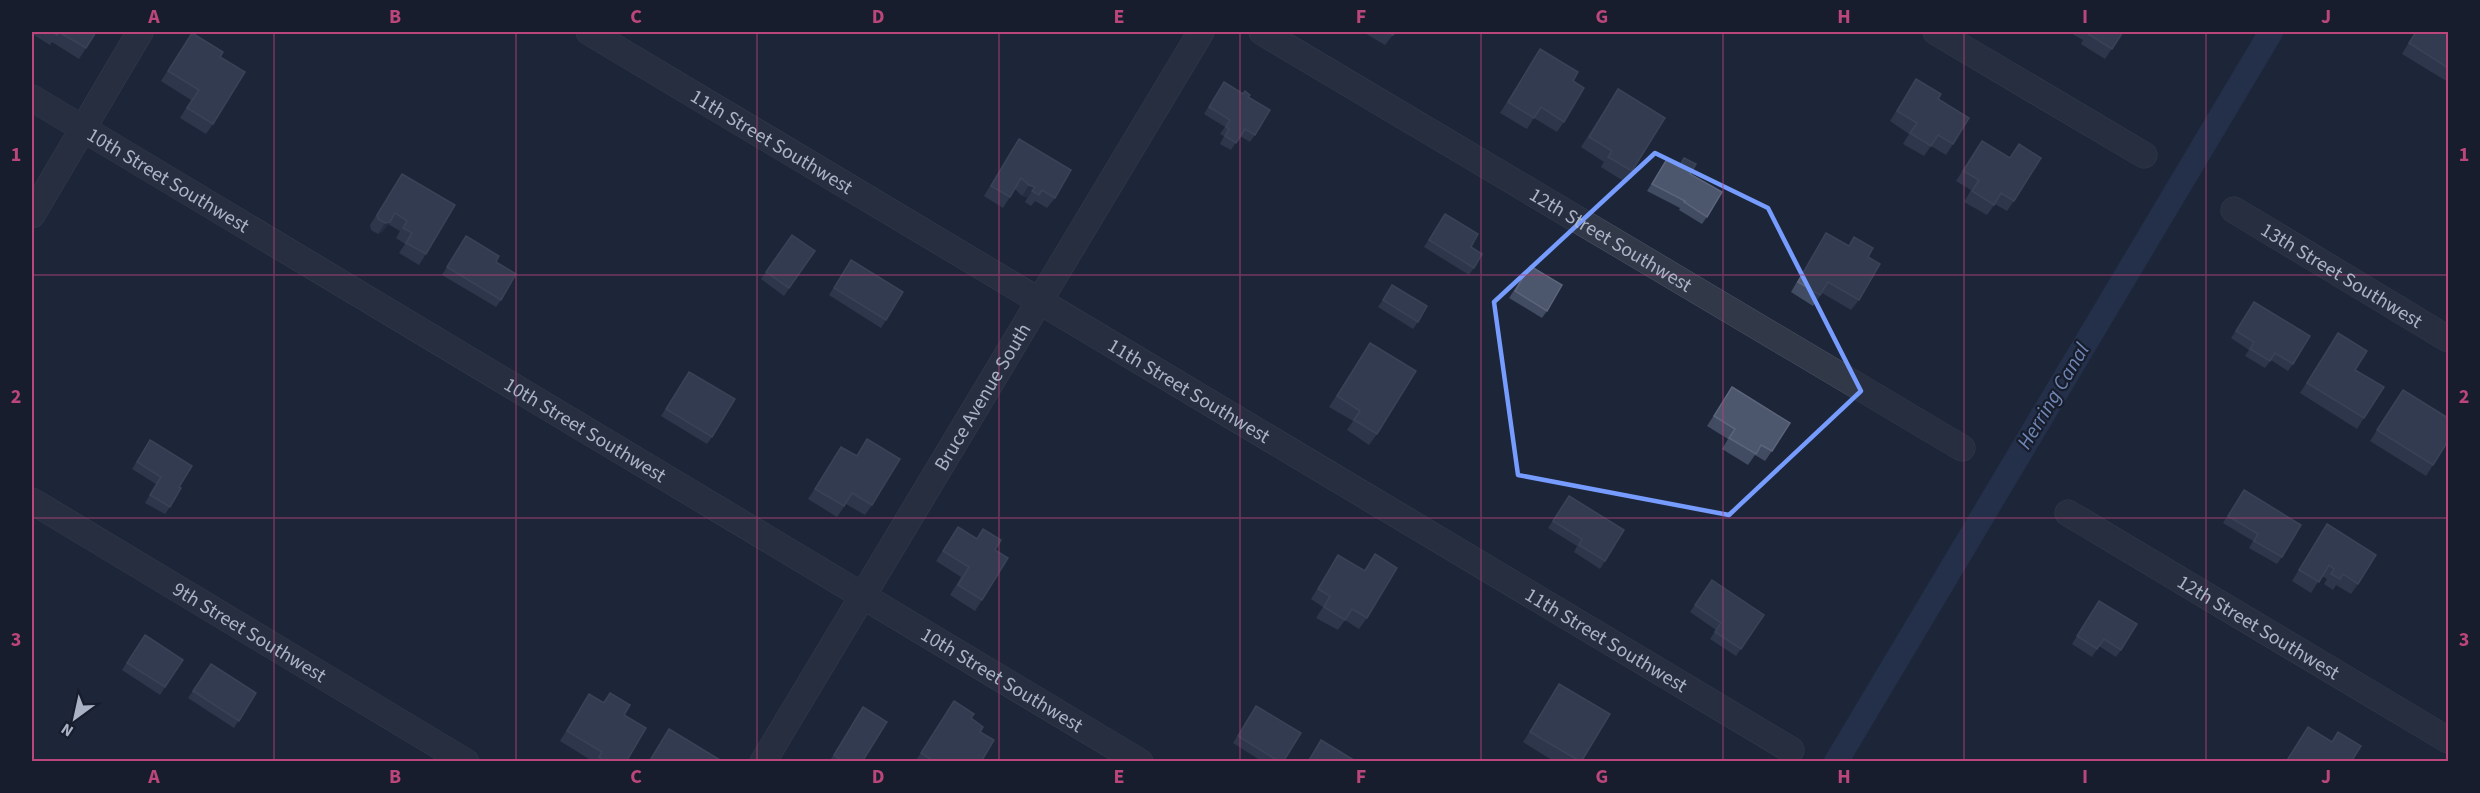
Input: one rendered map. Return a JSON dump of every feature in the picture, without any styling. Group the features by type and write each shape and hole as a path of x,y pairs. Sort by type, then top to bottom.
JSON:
{"street":[{"path":"32,215 140,32"},
{"name":"11th Street Southwest","path":"589,32 1791,750"},
{"name":"Bruce Avenue South","path":"763,762 1201,32"},
{"name":"12th Street Southwest","path":"1262,32 1962,448"},
{"path":"1936,32 2144,155"},
{"name":"10th Street Southwest","path":"32,98 1140,762"},
{"name":"13th Street Southwest","path":"2234,210 2448,339"},
{"name":"9th Street Southwest","path":"32,501 466,762"},
{"name":"12th Street Southwest","path":"2068,513 2448,740"}],"highlighted area":[{"path":"1655,153 1768,208 1861,391 1729,515 1518,475 1494,302"}],"building":[{"path":"59,32 96,32 86,48"},
{"path":"2089,32 2123,32 2112,49 2088,34"},
{"path":"2416,32 2448,32 2448,68 2409,43"},
{"path":"192,33 223,52 220,57 245,72 213,124 187,108 199,90 168,71"},
{"path":"1540,49 1578,72 1573,81 1584,88 1564,122 1541,107 1534,118 1508,102"},
{"path":"1916,79 1941,94 1938,99 1969,118 1953,144 1938,135 1931,146 1910,133 1917,123 1897,111"},
{"path":"1224,82 1243,94 1245,91 1250,95 1248,97 1270,110 1255,135 1245,129 1236,143 1225,136 1230,120 1209,107"},
{"path":"1618,89 1665,118 1632,171 1608,157 1612,151 1589,137"},
{"path":"1019,139 1071,170 1055,198 1042,190 1039,195 1032,191 1035,187 1021,178 1010,197 991,186"},
{"path":"1982,141 2010,158 2019,144 2041,158 2014,201 2001,193 1994,205 1972,191 1979,180 1963,171"},
{"path":"1684,158 1696,164 1690,174 1722,192 1707,217 1685,201 1652,184 1667,159 1679,167"},
{"path":"402,174 455,205 426,254 406,243 412,233 403,228 407,221 395,213 390,222 385,223 378,219 377,215"},
{"path":"1445,214 1478,234 1471,247 1482,254 1474,268 1429,240"},
{"path":"1826,233 1849,246 1854,237 1873,248 1868,257 1880,264 1859,300 1828,282 1820,295 1798,282"},
{"path":"792,235 815,251 789,288 766,272"},
{"path":"466,236 499,256 496,262 516,274 501,300 447,267"},
{"path":"851,260 903,292 886,320 834,288"},
{"path":"1530,266 1562,285 1547,311 1515,291"},
{"path":"1392,285 1427,306 1418,322 1383,300"},
{"path":"2254,302 2310,336 2293,364 2275,353 2270,361 2250,349 2254,342 2236,331"},
{"path":"2338,333 2367,351 2355,370 2384,387 2364,418 2307,383"},
{"path":"1370,343 1416,371 1377,434 1354,420 1360,411 1337,396"},
{"path":"689,372 735,399 712,437 666,409"},
{"path":"1732,387 1790,423 1772,451 1761,445 1756,454 1729,438 1735,429 1714,416"},
{"path":"2403,390 2448,418 2448,441 2433,465 2377,430"},
{"path":"867,439 900,459 872,505 852,493 844,506 815,489 841,447 857,456"},
{"path":"150,440 192,466 170,507 150,495 161,477 137,462"},
{"path":"2244,490 2301,525 2282,557 2254,541 2258,534 2228,516"},
{"path":"1569,496 1624,530 1605,561 1579,545 1582,539 1553,521"},
{"path":"2327,524 2376,555 2358,584 2343,574 2340,579 2331,574 2334,569 2329,565 2319,582 2299,570"},
{"path":"958,527 977,539 983,529 1001,540 995,550 1008,558 982,600 958,585 969,567 943,551"},
{"path":"1375,554 1397,568 1367,618 1352,609 1345,620 1324,607 1330,596 1318,589 1338,555 1365,571"},
{"path":"1712,580 1764,615 1741,649 1715,632 1721,623 1695,605"},
{"path":"2099,601 2137,624 2121,650 2104,639 2097,649 2077,636"},
{"path":"145,635 183,660 165,687 127,663"},
{"path":"211,664 256,693 239,721 193,691"},
{"path":"1559,684 1610,714 1581,762 1530,732"},
{"path":"610,693 630,705 624,715 646,728 626,762 606,762 599,757 602,752 567,731 589,694 604,703"},
{"path":"954,701 974,714 971,718 983,727 980,732 994,740 981,762 935,762 921,753"},
{"path":"1256,706 1301,733 1283,762 1238,736"},
{"path":"863,707 887,722 862,762 844,762 834,755"},
{"path":"2308,727 2332,742 2338,732 2361,746 2351,762 2286,762"},
{"path":"669,729 720,760 720,762 649,762"},
{"path":"1321,740 1357,762 1308,762"}],"waterway":[{"name":"Herring Canal","path":"1836,762 2271,32"}]}
